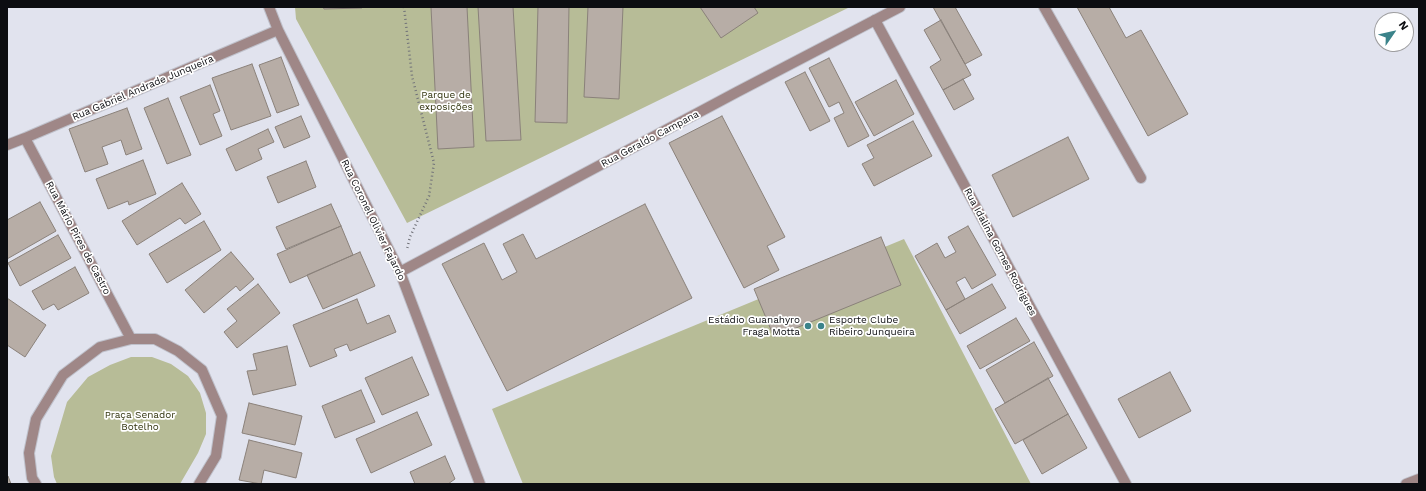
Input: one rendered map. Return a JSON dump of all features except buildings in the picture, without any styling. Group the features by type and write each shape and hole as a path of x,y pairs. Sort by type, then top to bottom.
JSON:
{"street":[{"name":"Rua Coronel Olivier Fajardo","path":"269,7 278,30 400,272 480,484"},
{"name":"Rua Geraldo Campana","path":"400,272 737,92 900,7"},
{"path":"1044,7 1141,178"},
{"name":"Rua Idalina Gomes Rodrigues","path":"875,20 1126,484"},
{"name":"Rua Gabriel Andrade Junqueira","path":"7,145 278,30"},
{"name":"Rua Mário Pires de Castro","path":"25,138 131,339"},
{"path":"36,484 32,478 29,453 36,419 63,375 100,347 131,339 155,339 178,351 202,370 222,416 216,456 199,484"},
{"path":"1406,484 1419,479"}],"path":[{"path":"400,272 410,237 430,196 434,163 412,76 404,7"}],"green space":[{"name":"Parque de exposições","path":"295,7 850,7 407,223 296,19"},
{"name":"Estádio Guanahyro Fraga Motta","path":"904,239 1031,484 523,484 492,409"},
{"name":"Praça Senador Botelho","path":"131,357 152,357 171,364 188,376 200,393 206,413 206,434 198,453 180,484 57,484 54,477 51,456 67,402 88,377 110,365"}],"place":[{"name":"Estádio Guanahyro Fraga Motta","path":"808,326"},
{"name":"Esporte Clube Ribeiro Junqueira","path":"821,326"}]}
